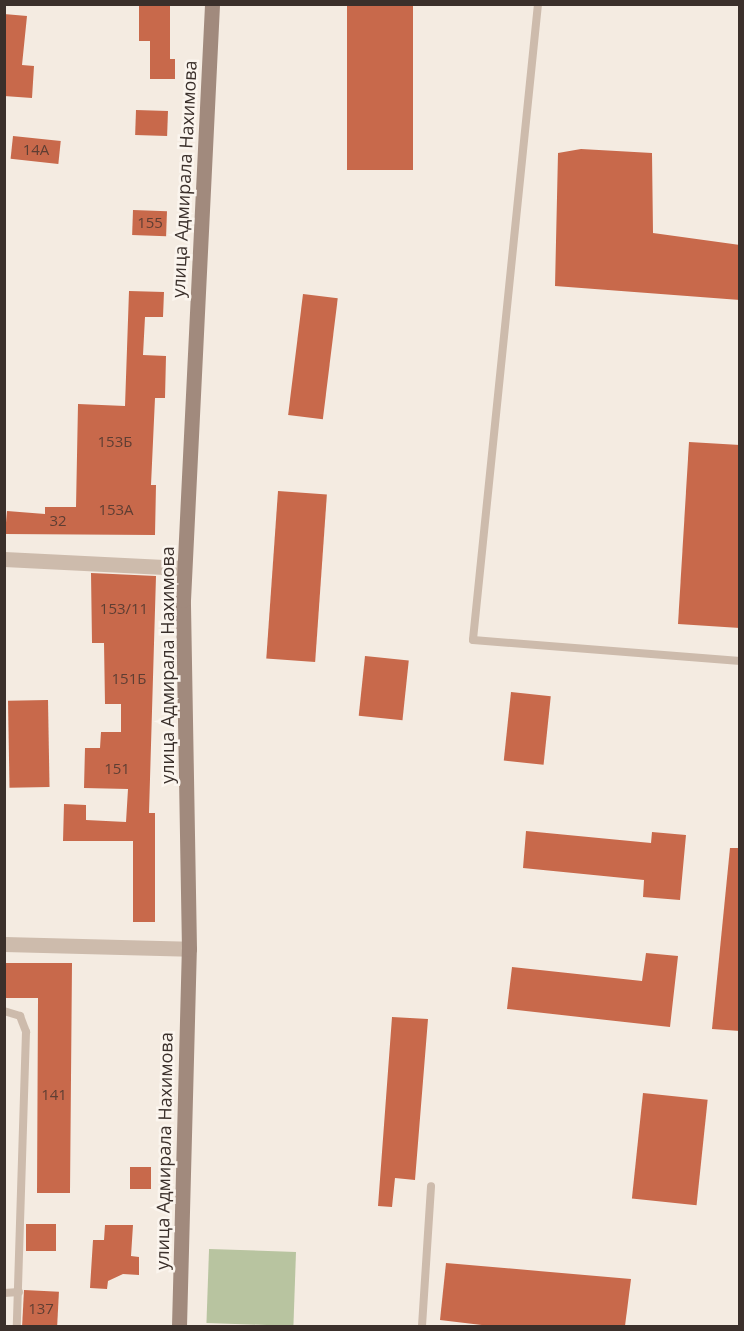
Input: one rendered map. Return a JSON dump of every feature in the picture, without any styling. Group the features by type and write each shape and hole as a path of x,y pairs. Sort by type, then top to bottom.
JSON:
{"main road":[{"name":"улица Адмирала Нахимова","path":"179,1326 189,949 184,567 212,4"}],"street":[{"path":"4,559 184,567"},
{"path":"4,944 189,949"}],"lane":[{"path":"538,4 473,640 740,661"},
{"path":"4,1011 20,1016 26,1032 17,1326"},
{"path":"422,1326 431,1186"},
{"path":"4,1293 19,1292"}],"green space":[{"path":"209,1249 296,1252 293,1326 206,1323"}],"building":[{"path":"139,4 170,4 170,59 175,59 175,79 150,79 150,41 139,41"},
{"path":"347,4 413,4 413,170 347,170"},
{"path":"4,14 27,16 22,65 34,66 32,98 4,96"},
{"path":"136,110 168,111 167,136 135,135"},
{"path":"13,136 61,141 58,164 11,159"},
{"path":"581,149 652,153 653,233 740,245 740,300 555,286 558,153"},
{"path":"133,210 167,211 166,236 132,235"},
{"path":"129,291 164,292 163,317 145,317 143,355 166,356 165,398 155,398 151,485 156,485 155,535 5,534 7,511 45,514 45,507 76,507 78,404 125,406"},
{"path":"303,294 338,298 323,419 288,415"},
{"path":"689,442 740,445 740,628 678,624"},
{"path":"278,491 327,494 315,662 266,659"},
{"path":"91,573 156,576 149,813 155,813 155,922 133,922 133,841 63,841 64,804 86,805 86,820 126,822 128,789 84,788 85,748 100,748 101,732 121,732 121,704 105,704 104,643 92,643"},
{"path":"365,656 409,661 402,720 359,716"},
{"path":"511,692 551,696 544,765 504,761"},
{"path":"48,700 50,787 10,788 8,701"},
{"path":"526,831 651,843 652,832 686,835 680,900 643,897 644,880 523,868"},
{"path":"730,848 740,848 740,1031 712,1029"},
{"path":"646,953 678,956 670,1027 507,1009 512,967 642,981"},
{"path":"4,963 72,963 70,1193 37,1193 38,998 4,998"},
{"path":"392,1017 428,1019 415,1180 395,1178 392,1207 378,1206"},
{"path":"643,1093 708,1100 697,1205 632,1198"},
{"path":"130,1167 151,1167 151,1189 130,1189"},
{"path":"26,1224 56,1224 56,1251 26,1251"},
{"path":"105,1225 133,1225 131,1256 139,1257 139,1275 123,1274 108,1281 107,1289 90,1288 93,1240 104,1240"},
{"path":"446,1263 631,1279 625,1326 490,1326 440,1320"},
{"path":"24,1290 59,1292 57,1326 22,1326"}]}
